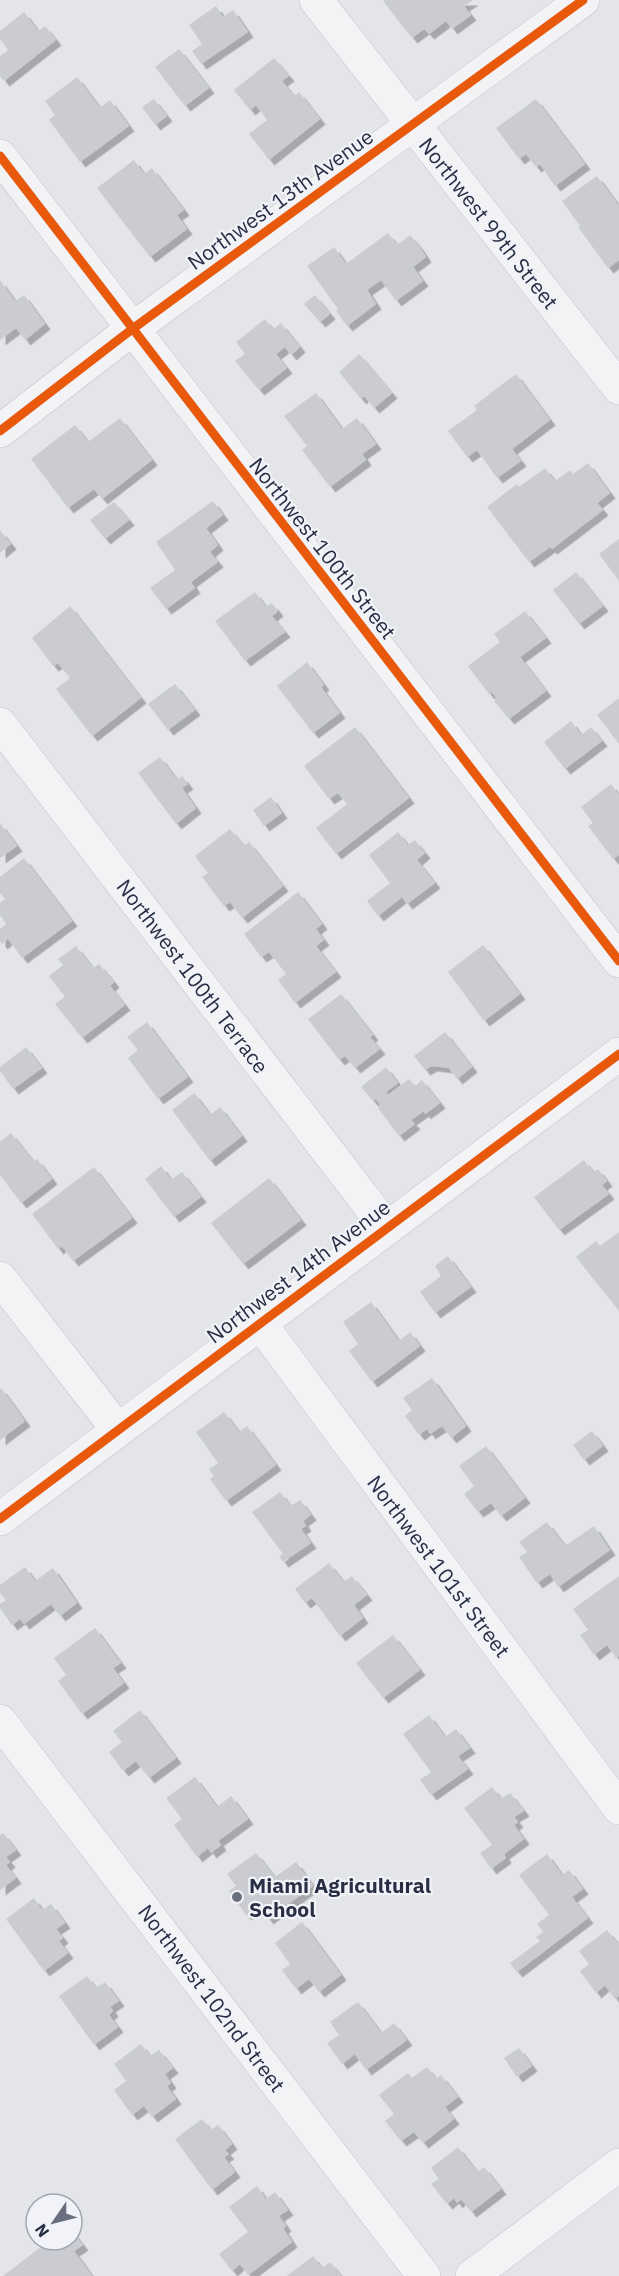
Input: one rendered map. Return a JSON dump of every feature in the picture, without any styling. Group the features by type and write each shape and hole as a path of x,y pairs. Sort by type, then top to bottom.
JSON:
{"street":[{"name":"Northwest 99th Street","path":"316,0 619,388"},
{"name":"Northwest 13th Avenue","path":"0,431 131,330 584,0"},
{"name":"Northwest 100th Street","path":"0,156 131,330 619,961"},
{"name":"Northwest 100th Terrace","path":"0,724 386,1227"},
{"name":"Northwest 14th Avenue","path":"0,1519 386,1227 615,1066"},
{"path":"0,1278 118,1430"},
{"name":"Northwest 101st Street","path":"260,1323 619,1808"},
{"name":"Northwest 102nd Street","path":"0,1721 424,2276"},
{"path":"472,2276 619,2165"}],"building":[{"path":"473,0 464,6 471,15 452,29 446,21 429,34 424,29 412,38 383,1"},
{"path":"216,6 223,17 233,10 248,32 201,64 192,51 202,44 189,25"},
{"path":"24,12 38,31 45,26 56,40 4,81 0,76 0,56 8,50 0,39 0,31"},
{"path":"179,49 209,88 185,106 155,67"},
{"path":"274,58 289,76 282,81 294,96 299,92 320,119 269,160 249,134 267,120 256,105 250,110 234,90"},
{"path":"77,77 100,108 110,100 129,126 80,162 49,120 55,115 45,101"},
{"path":"154,99 167,116 155,125 142,107"},
{"path":"536,99 585,164 555,186 540,164 536,167 526,154 519,159 496,128"},
{"path":"134,160 144,174 152,168 184,210 177,215 187,229 150,257 97,188"},
{"path":"597,176 619,206 619,260 608,268 562,201"},
{"path":"388,233 397,245 410,235 419,246 426,257 413,267 423,281 396,301 381,280 367,290 376,304 347,326 336,311 338,309 307,266 334,247 346,264"},
{"path":"0,280 15,301 24,295 45,324 25,340 16,328 0,340"},
{"path":"315,295 330,314 320,322 304,304"},
{"path":"265,319 273,329 281,323 300,347 291,355 285,347 276,354 287,368 259,390 235,361 245,354 236,342"},
{"path":"359,354 392,393 374,408 364,396 361,399 339,372"},
{"path":"516,374 550,420 512,449 521,461 497,478 477,450 467,457 448,431 477,410 474,406"},
{"path":"316,393 342,429 357,418 376,444 362,454 366,460 330,487 302,450 307,446 284,416"},
{"path":"120,418 152,460 102,499 94,489 68,508 31,459 75,425 88,442"},
{"path":"588,463 610,493 597,503 603,510 552,549 550,547 529,562 487,507 517,484 519,487 545,468 555,481 570,470 573,474"},
{"path":"213,501 223,515 206,528 218,545 210,552 218,562 191,582 195,588 166,609 150,588 175,570 156,542"},
{"path":"114,502 129,520 105,539 90,520"},
{"path":"0,530 11,544 0,553"},
{"path":"619,539 619,581 599,554"},
{"path":"576,572 603,606 579,624 553,590"},
{"path":"255,592 266,607 272,603 278,611 272,616 285,632 245,661 215,621"},
{"path":"70,606 141,698 92,736 56,689 70,678 58,663 53,666 32,638"},
{"path":"525,611 546,638 520,657 546,691 509,719 494,701 497,699 492,692 489,694 468,666 500,642 494,634"},
{"path":"307,662 324,685 321,687 340,713 313,733 277,686"},
{"path":"175,684 195,710 168,730 148,704"},
{"path":"619,698 619,744 597,715"},
{"path":"571,721 581,735 591,727 602,741 565,769 544,742"},
{"path":"355,727 409,798 336,854 316,828 347,804 338,793 329,799 304,766"},
{"path":"160,757 177,780 182,776 188,784 182,788 196,808 176,824 138,773"},
{"path":"611,784 619,795 619,855 613,859 588,826 593,823 581,807"},
{"path":"271,797 282,813 264,826 253,810"},
{"path":"0,823 17,846 0,858"},
{"path":"230,829 244,846 249,842 283,886 242,918 230,902 224,906 202,877 208,873 195,856"},
{"path":"398,832 408,845 415,840 425,853 417,860 435,883 407,904 402,897 378,916 367,901 390,883 369,855"},
{"path":"24,858 72,921 22,958 8,939 2,944 0,941 0,929 6,924 0,915 0,903 5,899 0,893 0,877"},
{"path":"298,892 322,924 316,929 324,940 316,946 336,972 295,1003 278,980 286,974 269,952 261,957 244,934"},
{"path":"483,945 520,994 484,1021 448,972"},
{"path":"76,946 93,968 99,964 114,982 110,986 125,1005 82,1038 55,1004 65,997 49,976 63,965 58,959"},
{"path":"341,994 373,1035 370,1037 380,1049 355,1068 345,1056 339,1060 308,1019"},
{"path":"147,1022 188,1077 158,1099 128,1058 138,1050 127,1037"},
{"path":"445,1032 472,1067 457,1079 449,1068 432,1066 425,1070 414,1056"},
{"path":"26,1047 42,1068 13,1089 0,1071 0,1067"},
{"path":"386,1067 398,1083 386,1092 388,1095 409,1079 415,1086 422,1080 440,1103 425,1114 424,1111 411,1120 415,1124 399,1136 378,1108 381,1106 376,1099 373,1101 361,1087"},
{"path":"194,1093 210,1115 220,1107 242,1136 210,1161 172,1110"},
{"path":"11,1133 33,1161 37,1159 52,1179 21,1203 0,1175 0,1142"},
{"path":"584,1160 593,1172 598,1169 607,1181 602,1185 609,1194 559,1230 534,1197"},
{"path":"161,1166 171,1180 182,1172 201,1197 174,1217 145,1179"},
{"path":"94,1167 132,1218 73,1261 62,1246 58,1249 32,1214"},
{"path":"269,1178 301,1220 243,1264 211,1223"},
{"path":"619,1232 619,1311 576,1257 596,1241 600,1246"},
{"path":"448,1256 471,1287 435,1313 420,1292 441,1276 435,1266"},
{"path":"371,1302 399,1341 410,1332 420,1346 372,1382 349,1351 358,1344 343,1322"},
{"path":"432,1378 466,1426 451,1438 442,1426 430,1434 427,1429 419,1435 405,1416 412,1410 403,1398"},
{"path":"0,1389 25,1421 0,1440"},
{"path":"224,1412 239,1432 247,1426 276,1465 226,1501 210,1479 214,1476 209,1469 218,1463 196,1432"},
{"path":"592,1431 603,1446 584,1460 573,1445"},
{"path":"486,1446 525,1498 501,1516 491,1503 478,1512 464,1494 474,1486 459,1466"},
{"path":"280,1492 291,1506 300,1500 311,1515 303,1521 306,1526 301,1529 311,1543 283,1562 279,1556 283,1554 252,1512"},
{"path":"547,1522 565,1546 594,1526 610,1550 558,1587 550,1574 537,1583 519,1557 527,1552 519,1542"},
{"path":"329,1563 344,1582 352,1576 367,1595 354,1605 363,1618 340,1636 312,1598 305,1603 295,1589"},
{"path":"25,1567 35,1581 53,1568 77,1603 60,1616 51,1604 24,1624 20,1619 12,1625 0,1608 0,1604 6,1600 0,1593 0,1585"},
{"path":"619,1576 619,1656 616,1658 607,1645 594,1655 580,1635 588,1630 573,1609"},
{"path":"95,1628 121,1663 113,1668 124,1683 82,1714 58,1681 66,1675 54,1658"},
{"path":"393,1635 420,1670 383,1698 356,1663"},
{"path":"140,1710 176,1758 149,1778 136,1761 123,1771 109,1752 122,1742 113,1731"},
{"path":"429,1715 445,1737 456,1729 470,1748 458,1756 468,1769 431,1795 420,1780 431,1772 403,1734"},
{"path":"195,1777 217,1807 231,1796 248,1819 218,1841 221,1845 211,1853 208,1848 197,1857 174,1825 182,1819 166,1798"},
{"path":"492,1787 501,1799 510,1793 524,1811 514,1817 518,1822 514,1825 524,1839 504,1854 506,1858 491,1869 480,1853 492,1845 464,1808"},
{"path":"3,1833 16,1850 6,1857 10,1862 6,1865 16,1878 0,1890 0,1835"},
{"path":"256,1853 275,1877 296,1862 313,1886 268,1919 258,1905 246,1915 229,1891 236,1886 227,1874"},
{"path":"547,1854 562,1875 569,1870 583,1889 572,1897 588,1918 517,1972 510,1963 540,1941 536,1937 543,1932 537,1924 549,1915 519,1875"},
{"path":"34,1898 42,1910 51,1904 65,1923 56,1929 63,1938 59,1941 68,1953 44,1971 6,1919"},
{"path":"302,1922 341,1975 319,1992 309,1979 296,1989 282,1970 290,1964 275,1943"},
{"path":"607,1930 617,1943 619,1941 619,1996 615,1999 605,1985 596,1993 580,1971 589,1964 579,1951"},
{"path":"87,1976 96,1988 105,1982 119,2001 110,2007 113,2011 109,2015 118,2027 94,2045 59,1996"},
{"path":"358,2002 381,2033 394,2023 407,2040 366,2070 355,2054 342,2064 327,2043 339,2035 330,2022"},
{"path":"141,2044 150,2056 159,2050 173,2068 165,2074 171,2083 167,2086 176,2099 152,2117 144,2106 132,2115 114,2090 126,2081 114,2064"},
{"path":"519,2048 532,2066 517,2077 504,2058"},
{"path":"427,2067 436,2079 441,2075 458,2097 445,2107 454,2119 423,2143 414,2132 401,2141 385,2121 394,2114 379,2095 408,2073 412,2078"},
{"path":"202,2119 211,2130 218,2125 232,2144 225,2150 229,2154 224,2157 235,2172 212,2190 175,2139"},
{"path":"458,2147 477,2172 484,2167 501,2189 471,2212 461,2199 457,2203 454,2198 447,2204 431,2184 439,2179 431,2168"},
{"path":"257,2186 266,2199 275,2192 288,2210 279,2216 292,2242 248,2275 240,2264 232,2271 219,2254 248,2232 229,2207"},
{"path":"34,2252 75,2252 92,2276 3,2276"},
{"path":"313,2256 322,2268 330,2262 341,2276 287,2276"}],"cycle path":[{"path":"0,431 131,330 583,0"},
{"path":"0,156 619,961"},
{"path":"0,1519 619,1054"}],"place":[{"name":"Miami Agricultural School","path":"237,1897"}]}
